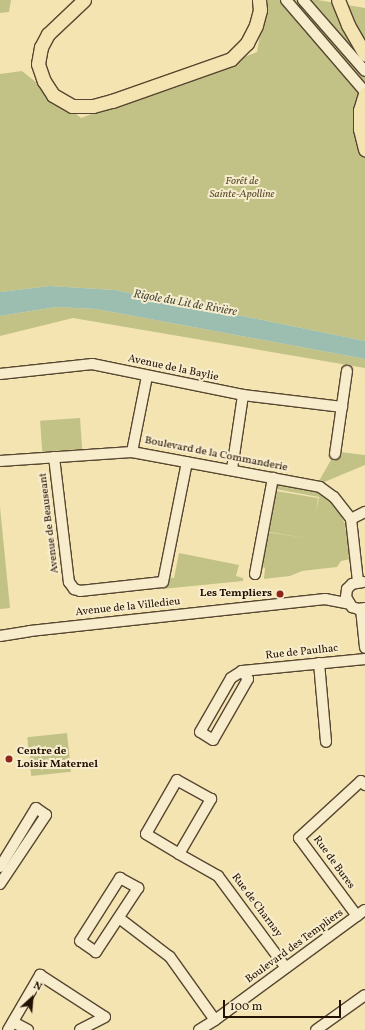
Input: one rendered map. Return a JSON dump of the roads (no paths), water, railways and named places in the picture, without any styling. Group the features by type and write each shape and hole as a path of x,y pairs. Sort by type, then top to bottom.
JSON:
{"main road":[{"path":"76,2 48,34 41,47 38,64 44,81 53,95 72,106 93,106 112,101 231,59 247,43 256,25 260,10 259,0"},
{"path":"338,0 348,25 365,55"},
{"path":"365,93 360,110 360,129 365,148"}],"street":[{"path":"286,0 365,93"},
{"path":"303,0 364,70"},
{"name":"Avenue de la Baylie","path":"0,374 92,364 243,395 342,407"},
{"path":"335,454 347,371"},
{"path":"132,452 148,376"},
{"path":"232,470 243,395"},
{"name":"Boulevard de la Commanderie","path":"0,461 132,452 320,487 334,497 351,519"},
{"name":"Avenue de Beauseant","path":"54,457 69,582 74,589 80,591 163,582 187,462"},
{"path":"255,574 273,478"},
{"path":"362,582 351,519 365,512"},
{"name":"Avenue de la Villedieu","path":"325,599 347,589 352,584 362,582"},
{"path":"347,589 346,597 350,604"},
{"name":"Avenue de la Villedieu","path":"0,636 30,631 325,599 350,604 355,608 363,608"},
{"path":"363,608 365,648"},
{"name":"Avenue de la Villedieu","path":"0,631 30,631"},
{"name":"Rue de Paulhac","path":"242,671 365,659"},
{"path":"319,663 326,742"},
{"path":"242,671 248,679 213,740 200,732 231,678 242,671"},
{"name":"Rue de Charnay","path":"179,854 211,799 177,780 146,834 179,854 218,876 286,968"},
{"name":"Rue de Bures","path":"361,913 300,838 361,782 365,785"},
{"path":"0,867 36,808 46,814 1,879"},
{"path":"120,878 138,888 119,918 96,952 80,941 120,878"},
{"name":"Boulevard des Templiers","path":"199,1030 215,1020 361,913"},
{"path":"119,918 170,957 215,1020"},
{"path":"28,1030 10,1026 40,975 105,1017 80,1030"},
{"path":"316,1030 365,995"}],"place":[{"name":"Les Templiers","path":"280,594"},
{"name":"Centre de Loisir Maternel","path":"9,759"}],"park label":[{"name":"Forêt de Sainte-Apolline","path":"242,189"}],"water label":[{"name":"Rigole du Lit de Rivière","path":"185,304"}]}
